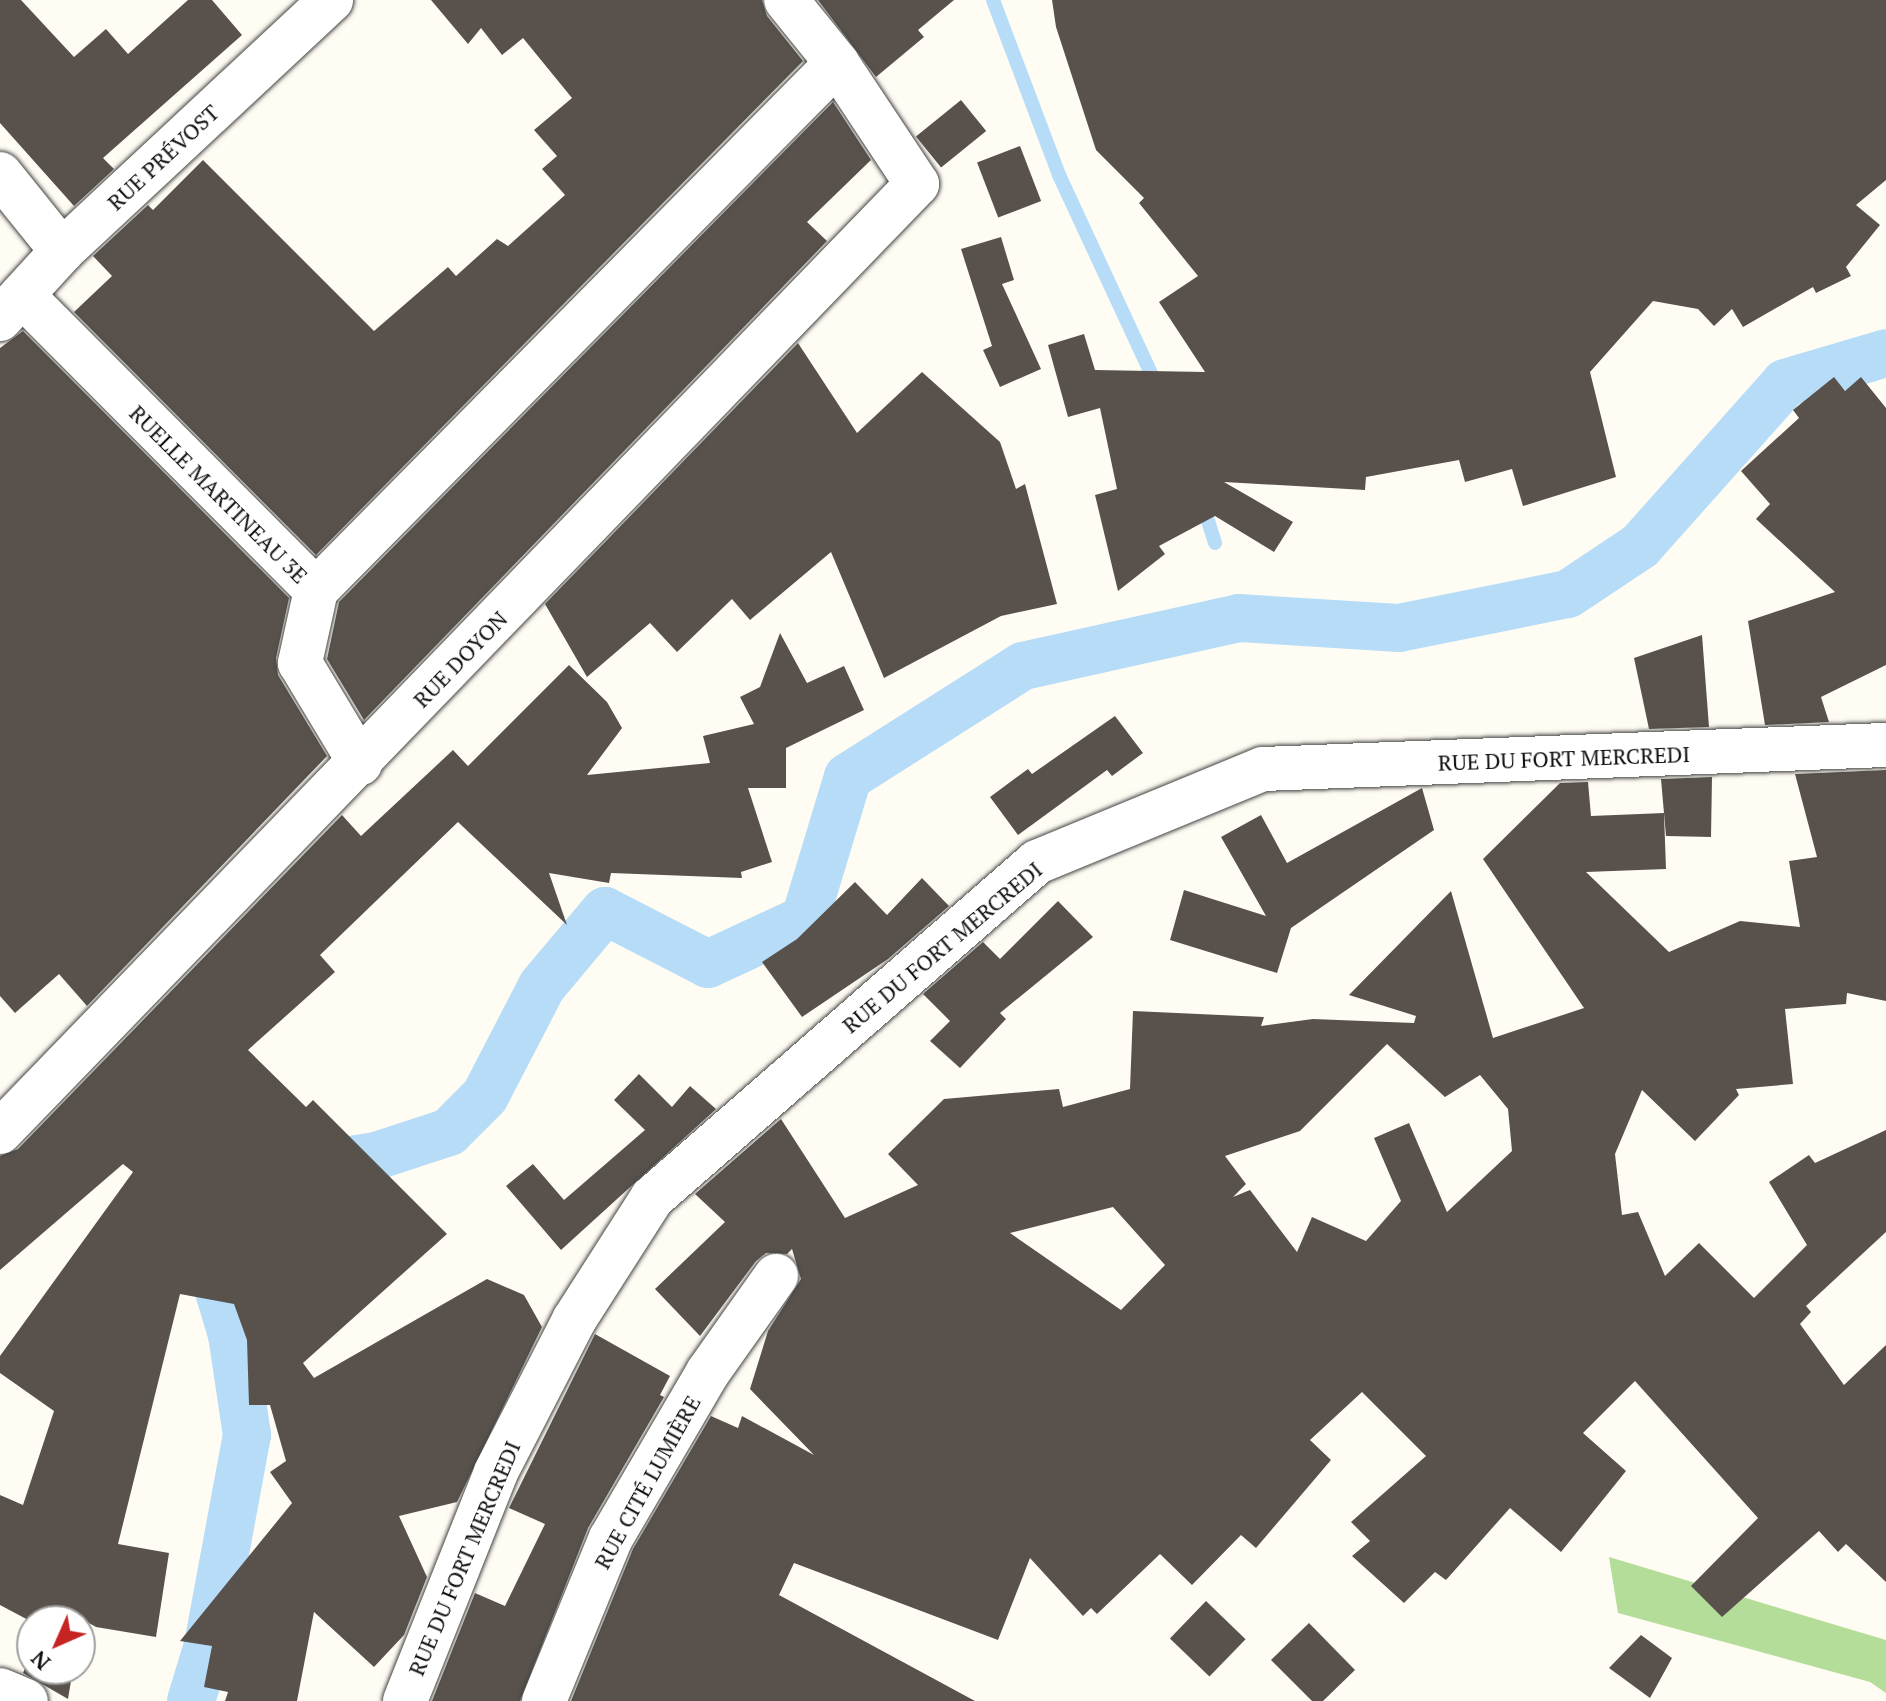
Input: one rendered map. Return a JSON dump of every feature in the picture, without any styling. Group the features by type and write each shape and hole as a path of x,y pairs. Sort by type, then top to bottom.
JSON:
{"street":[{"name":"RUE PRÉVOST","path":"11,307 62,251 331,0"},
{"path":"316,590 837,63 786,0"},
{"name":"RUE DOYON","path":"0,1132 917,184 837,63"},
{"path":"0,174 62,251"},
{"name":"RUELLE MARTINEAU 3E","path":"11,307 316,590 300,663 360,763"},
{"name":"RUE DU FORT MERCREDI","path":"405,1701 496,1472 574,1320 652,1198 1037,862 1263,769 1886,745"},
{"name":"RUE CITÉ LUMIÈRE","path":"544,1701 611,1538 708,1372 776,1276"},
{"path":"0,1690 26,1701"}],"green space":[{"path":"1609,1557 1886,1640 1886,1693 1870,1682 1618,1613"}],"building":[{"path":"0,0 21,0 74,57 106,29 128,54 188,0 212,0 242,35 103,158 114,169 74,206 0,123"},
{"path":"431,0 762,0 767,16 803,61 316,555 74,312 112,276 93,256 148,205 153,210 203,160 374,331 448,267 456,276 497,239 508,246 565,195 542,169 557,156 534,130 572,98 523,38 502,55 481,28 468,44"},
{"path":"818,0 954,0 918,30 924,37 876,77"},
{"path":"1052,0 1886,0 1886,180 1856,205 1880,225 1846,267 1851,276 1816,293 1813,287 1743,327 1732,309 1714,326 1698,309 1653,301 1590,372 1616,477 1523,506 1512,469 1465,482 1459,460 1366,477 1365,490 1224,482 1293,522 1274,552 1215,516 1159,546 1165,554 1118,591 1095,495 1117,489 1100,408 1068,417 1048,345 1084,334 1095,370 1205,372 1159,302 1198,276 1139,203 1144,198 1096,150 1056,27"},
{"path":"961,100 986,131 941,168 916,137"},
{"path":"833,102 871,160 807,222 827,241 364,720 327,659 339,602"},
{"path":"1020,146 1041,201 998,218 977,162"},
{"path":"1001,237 1014,280 1002,284 1041,369 1000,387 983,350 992,346 961,249"},
{"path":"23,331 289,598 276,658 278,675 327,756 87,1006 59,974 15,1013 0,996 0,348"},
{"path":"798,343 857,433 922,372 1000,442 1016,489 1025,484 1057,604 1001,616 884,678 831,552 750,620 732,599 677,652 650,623 587,677 545,604"},
{"path":"1834,377 1845,391 1861,377 1886,408 1886,665 1821,697 1829,722 1765,725 1748,621 1835,592 1756,519 1770,504 1741,471 1799,418 1793,410"},
{"path":"780,633 807,683 844,666 864,710 786,748 786,788 748,788 772,862 741,872 742,878 611,873 609,883 549,873 567,925 458,822 320,955 335,972 248,1050 306,1107 313,1100 447,1234 303,1363 314,1378 487,1279 524,1295 542,1327 457,1502 399,1516 427,1577 404,1635 374,1667 314,1612 297,1701 225,1701 228,1692 204,1687 212,1646 180,1641 292,1503 270,1472 286,1461 270,1405 249,1405 247,1340 234,1304 180,1294 118,1544 169,1553 156,1637 96,1627 96,1605 16,1605 16,1614 0,1605 0,1495 23,1505 54,1411 0,1373 0,1356 133,1172 123,1164 0,1270 0,1156 18,1149 342,815 361,836 453,750 468,766 569,665 607,702 622,728 587,775 710,763 703,736 754,724 740,697 760,687"},
{"path":"1702,635 1709,727 1649,729 1634,658"},
{"path":"1115,716 1143,753 1112,776 1107,770 1018,835 990,797 1028,769 1032,774"},
{"path":"1886,770 1886,1001 1847,993 1846,1004 1785,1009 1793,1084 1736,1089 1739,1095 1695,1141 1642,1090 1615,1154 1622,1215 1638,1212 1665,1276 1699,1243 1754,1298 1807,1245 1769,1182 1809,1155 1815,1163 1886,1130 1886,1232 1806,1306 1811,1312 1800,1324 1844,1385 1886,1345 1886,1582 1846,1544 1838,1552 1819,1531 1722,1617 1691,1586 1758,1518 1635,1381 1583,1433 1626,1471 1561,1552 1510,1508 1446,1580 1435,1572 1404,1603 1352,1556 1370,1541 1351,1522 1426,1456 1362,1392 1310,1440 1331,1460 1256,1548 1241,1535 1192,1585 1160,1554 1097,1614 1091,1608 1083,1616 1030,1558 998,1640 794,1563 779,1595 975,1701 571,1701 633,1549 711,1416 738,1428 742,1416 814,1455 750,1389 768,1331 801,1279 792,1249 787,1254 766,1253 756,1261 700,1336 655,1289 725,1222 695,1194 781,1119 845,1218 918,1185 888,1154 944,1099 1059,1089 1063,1107 1130,1089 1133,1011 1264,1017 1261,1026 1313,1019 1414,1023 1416,1016 1349,995 1451,891 1493,1038 1584,1008 1483,859 1560,783 1588,782 1591,816 1664,813 1666,869 1586,872 1669,952 1740,921 1800,927 1789,861 1817,857 1795,774","holes":["1387,1044 1445,1097 1480,1075 1508,1109 1512,1151 1447,1212 1409,1123 1374,1138 1401,1201 1366,1241 1312,1217 1297,1252 1250,1190 1233,1197 1246,1184 1225,1156 1300,1131","1113,1207 1165,1265 1121,1310 1010,1233"]},
{"path":"1712,777 1711,837 1666,836 1661,779"},
{"path":"1422,788 1434,830 1291,928 1277,973 1170,940 1184,890 1266,916 1221,837 1261,815 1287,863"},
{"path":"922,878 949,906 888,959 802,1017 762,962 797,939 855,882 887,915"},
{"path":"1058,901 1093,937 1000,1013 1006,1019 960,1068 930,1041 950,1021 923,994 983,942 1000,959"},
{"path":"639,1074 672,1107 690,1086 716,1109 561,1250 506,1186 533,1164 564,1200 645,1130 614,1100"},
{"path":"595,1334 670,1376 660,1395 664,1397 588,1528 520,1701 432,1701 475,1593 505,1606 545,1524 509,1508"},
{"path":"1206,1601 1246,1639 1209,1677 1170,1638"},
{"path":"1309,1623 1355,1670 1323,1701 1312,1701 1271,1660"},
{"path":"1641,1635 1672,1658 1650,1698 1609,1668"},
{"path":"44,1685 70,1685 68,1699"}],"waterway":[{"path":"993,0 1059,175 1157,386"},
{"path":"306,1167 376,1156 449,1132 485,1096 542,986 605,911 708,964 805,919 848,777 1023,666 1239,618 1399,628 1568,594 1640,546 1785,383 1886,353"},
{"path":"1202,502 1215,543"},
{"path":"191,1701 208,1645 247,1435 232,1335 206,1248 212,1240"}]}
